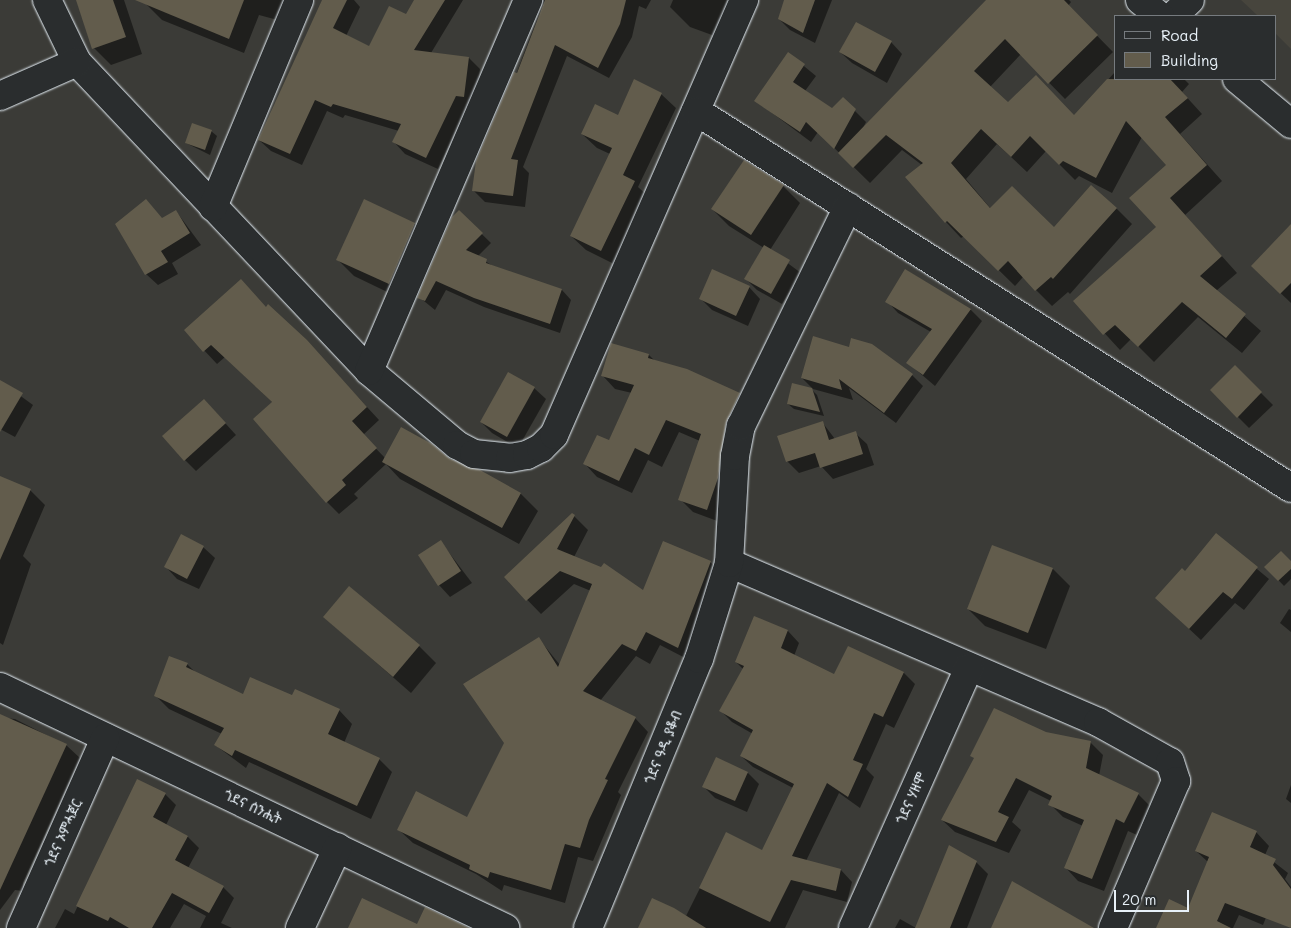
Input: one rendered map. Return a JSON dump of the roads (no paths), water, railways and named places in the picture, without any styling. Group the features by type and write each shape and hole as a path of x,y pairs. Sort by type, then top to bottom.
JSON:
{"street":[{"path":"47,0 77,62 369,371 457,445 474,454 510,458 527,455 541,448 554,435 744,0"},
{"path":"213,207 298,0"},
{"path":"369,371 528,0"},
{"path":"1140,0 1159,15"},
{"path":"1174,15 1190,0"},
{"path":"0,96 77,62"},
{"path":"1238,80 1291,124"},
{"path":"696,111 1291,488"},
{"name":"ጎደና ዓዲ ያቆብ","path":"588,928 699,659 729,563 735,456 741,426 848,207"},
{"path":"729,563 1098,722 1170,762 1175,770 1176,781 1113,928"},
{"name":"ጎደና ሃዘሞ","path":"853,928 969,668"},
{"name":"ጎደና ሰንሒት","path":"0,687 505,928"},
{"name":"ጎደና ኦምሓጀር","path":"21,928 105,738"},
{"path":"300,928 338,847"}]}
